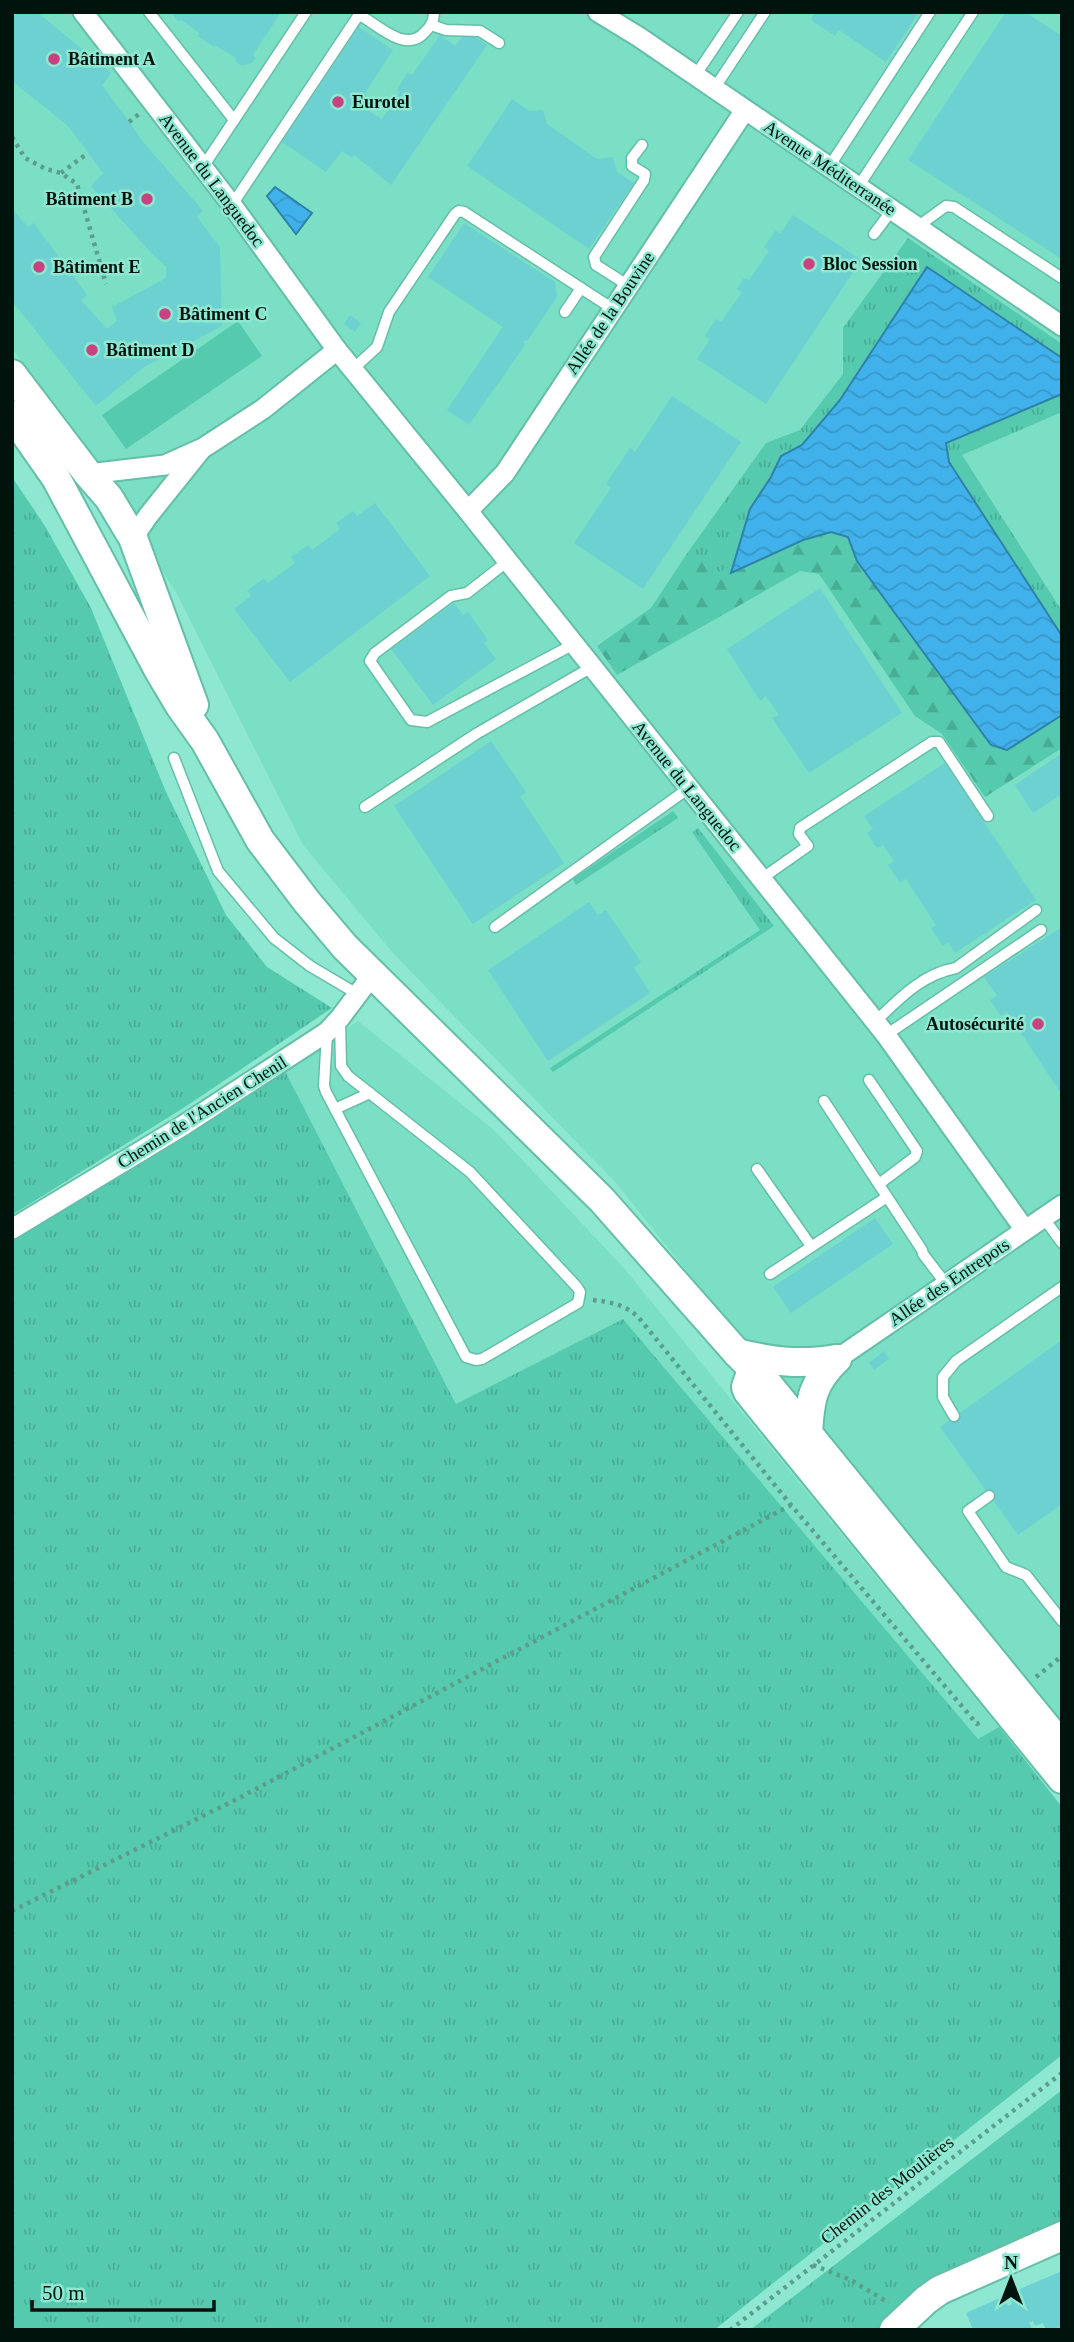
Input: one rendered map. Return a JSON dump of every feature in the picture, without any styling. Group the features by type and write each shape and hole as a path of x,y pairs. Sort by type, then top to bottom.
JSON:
{"street":[{"name":"Avenue du Languedoc","path":"83,12 232,205 337,350 468,510 881,1029 1025,1230"},
{"name":"Avenue Méditerranée","path":"598,12 1062,326"},
{"name":"Allée de la Bouvine","path":"468,510 505,472 745,110"},
{"path":"88,474 165,465 202,448 263,410 337,350"},
{"path":"12,374 109,498 133,538 205,741"},
{"path":"12,403 23,411 74,486 133,538"},
{"path":"12,415 56,478 158,670 205,741 260,840 345,947 366,984 602,1200 808,1433 1062,1746"},
{"path":"133,538 202,448"},
{"path":"88,474 99,507 99,557"},
{"name":"Chemin de l'Ancien Chenil","path":"12,1229 184,1125 333,1025 366,984"},
{"name":"Allée des Entrepots","path":"829,1366 1062,1205"},
{"path":"752,1369 789,1363 829,1366"},
{"path":"752,1369 790,1384 812,1379 829,1366"},
{"path":"808,1433 810,1404 829,1366"},
{"path":"752,1369 746,1387 748,1392 1062,1779"},
{"path":"899,2325 940,2290 1062,2236"}],"lane":[{"path":"149,12 234,120"},
{"path":"202,167 306,12"},
{"path":"232,205 358,16 410,42 419,39 431,25 434,12"},
{"path":"695,76 738,12"},
{"path":"714,89 765,12"},
{"path":"829,167 930,12"},
{"path":"858,187 973,12"},
{"path":"431,25 446,30 480,30 499,43"},
{"path":"629,286 596,265 594,257 645,180 645,174 632,166 632,158 642,145"},
{"path":"917,227 946,206 954,207 1062,278"},
{"path":"874,234 892,210"},
{"path":"353,369 377,347 389,312 454,214 459,211 613,309"},
{"path":"565,312 581,288"},
{"path":"508,561 467,593 451,596 374,653 370,661 411,720 427,722 574,644"},
{"path":"365,807 476,734 592,667"},
{"path":"761,879 808,846 799,834 800,828 932,742 939,742 988,816"},
{"path":"174,758 218,871 274,938 310,965 366,984"},
{"path":"495,927 689,788"},
{"path":"881,1029 911,988 943,970 956,968 1036,910"},
{"path":"881,1029 1041,930"},
{"path":"333,1025 341,1066 348,1076 470,1172 577,1287 580,1292 578,1303 482,1359 466,1357 324,1086 333,1025"},
{"path":"869,1080 917,1151 915,1157 879,1184"},
{"path":"335,1109 370,1093"},
{"path":"824,1101 923,1254 946,1284"},
{"path":"757,1169 811,1246"},
{"path":"770,1274 887,1197"},
{"path":"1044,1217 1062,1243"},
{"path":"954,1416 943,1397 943,1377 956,1362 1062,1287"},
{"path":"989,1496 968,1511 1006,1567 1026,1574 1062,1621"}],"path":[{"path":"12,137 25,158 61,173 77,184 106,284"},
{"path":"61,173 88,153"},
{"path":"12,1911 239,1798 791,1505"},
{"name":"Chemin des Moulières","path":"730,2330 1062,2073"},
{"path":"813,2265 851,2280 886,2299 899,2325"}],"shaded area":[{"path":"12,12 1062,12 1062,1726 768,1372 615,1182 392,952 303,845 178,596 72,426 12,349"},
{"path":"358,1021 495,1131 623,1267 999,1727 978,1740 457,1405 284,1069"}],"green space":[{"path":"908,238 1062,344 1062,368 807,526 716,576 688,552 766,443 800,430 843,374 843,328"},
{"path":"238,321 262,356 126,449 102,415"},
{"path":"1062,386 1062,412 962,455 1062,611 1062,655 933,441"},
{"path":"12,477 45,526 91,608 166,792 226,915 267,967 332,1008 185,1107 12,1215"},
{"path":"829,518 1062,709 1062,748 985,797 942,734 915,716 819,574 800,571 617,675 597,646 651,608 688,552 720,572 788,532"},
{"path":"673,811 678,818 576,885 573,879"},
{"path":"698,828 774,926 553,1072 550,1068 760,930 692,832"},
{"path":"284,1069 456,1404 623,1319 978,1739 999,1727 1062,1807 1062,2055 714,2330 12,2330 12,1236"},
{"path":"1062,2090 1062,2220 936,2278 906,2302 879,2330 750,2330"}],"water":[{"path":"275,187 312,213 296,234 267,196"},
{"path":"927,267 1062,358 1062,394 946,443 949,462 1062,636 1062,715 1007,750 991,745 857,561 848,537 831,532 803,540 731,573 750,509 781,456 802,445 840,400"}],"building":[{"path":"12,12 37,12 111,73 102,85 144,143 203,211 197,217 220,247 222,326 144,367 96,406 12,301 12,209 28,227 34,223 87,295 81,300 107,329 117,321 112,307 166,278 166,266 91,186 103,173 68,126 12,81"},
{"path":"171,12 281,12 253,55 256,58 252,63 240,65 235,61 236,58 198,36 199,33 182,20 178,21"},
{"path":"812,12 919,12 886,62 839,30 835,36 811,20 814,14"},
{"path":"1006,12 1025,12 1062,36 1062,259 908,160"},
{"name":"Eurotel","path":"359,27 393,50 365,93 373,105 369,111 382,119 400,92 397,90 407,73 412,75 440,35 455,46 462,37 475,37 487,45 391,185 354,155 352,158 342,151 326,172 282,142"},
{"path":"512,99 529,111 543,110 547,124 597,159 613,157 617,172 634,183 589,249 467,166"},
{"path":"793,215 861,260 766,404 697,359 710,339 705,336 716,319 721,322 742,292 737,289 744,278 749,280 769,251 764,247 776,230 780,234"},
{"path":"464,223 555,282 557,297 528,340 523,341 525,345 469,425 447,410 503,327 428,277"},
{"path":"350,315 361,323 355,332 344,324"},
{"path":"672,396 741,442 643,589 574,543 611,488 606,484 630,448 635,452"},
{"path":"375,503 430,576 290,682 234,609 251,596 247,591 264,578 268,583 295,563 291,557 308,545 312,550 340,529 336,523 353,511 357,516"},
{"path":"820,588 902,713 809,773 772,718 779,715 766,696 760,701 727,649"},
{"path":"454,603 463,615 468,612 488,640 484,643 496,659 433,705 391,649"},
{"path":"491,741 526,792 520,796 564,863 473,924 394,806"},
{"path":"1062,753 1062,794 1033,813 1015,785"},
{"path":"945,763 1036,900 955,953 948,942 943,946 931,928 936,925 906,879 900,883 888,865 894,861 883,845 877,848 867,833 873,829 864,816"},
{"path":"589,902 598,915 606,910 641,962 634,968 650,993 548,1061 488,970"},
{"path":"1062,927 1062,1095 1007,1012 1001,1016 990,1000 997,996 984,977"},
{"path":"875,1218 893,1244 791,1313 773,1287"},
{"path":"1062,1340 1062,1504 1018,1535 940,1427"},
{"path":"884,1351 889,1359 874,1370 869,1363"},
{"path":"1062,2271 1062,2327 1046,2330 1043,2323 1035,2326 1033,2321 1029,2323 1032,2328 1029,2330 973,2330 966,2313 1004,2296 1008,2306 1012,2304 1008,2294"}],"place":[{"name":"Bâtiment A","path":"54,59"},
{"name":"Eurotel","path":"338,102"},
{"name":"Bâtiment B","path":"147,199"},
{"name":"Bloc Session","path":"809,264"},
{"name":"Bâtiment E","path":"39,267"},
{"name":"Bâtiment C","path":"165,314"},
{"name":"Bâtiment D","path":"92,350"},
{"name":"Autosécurité","path":"1038,1024"}]}
